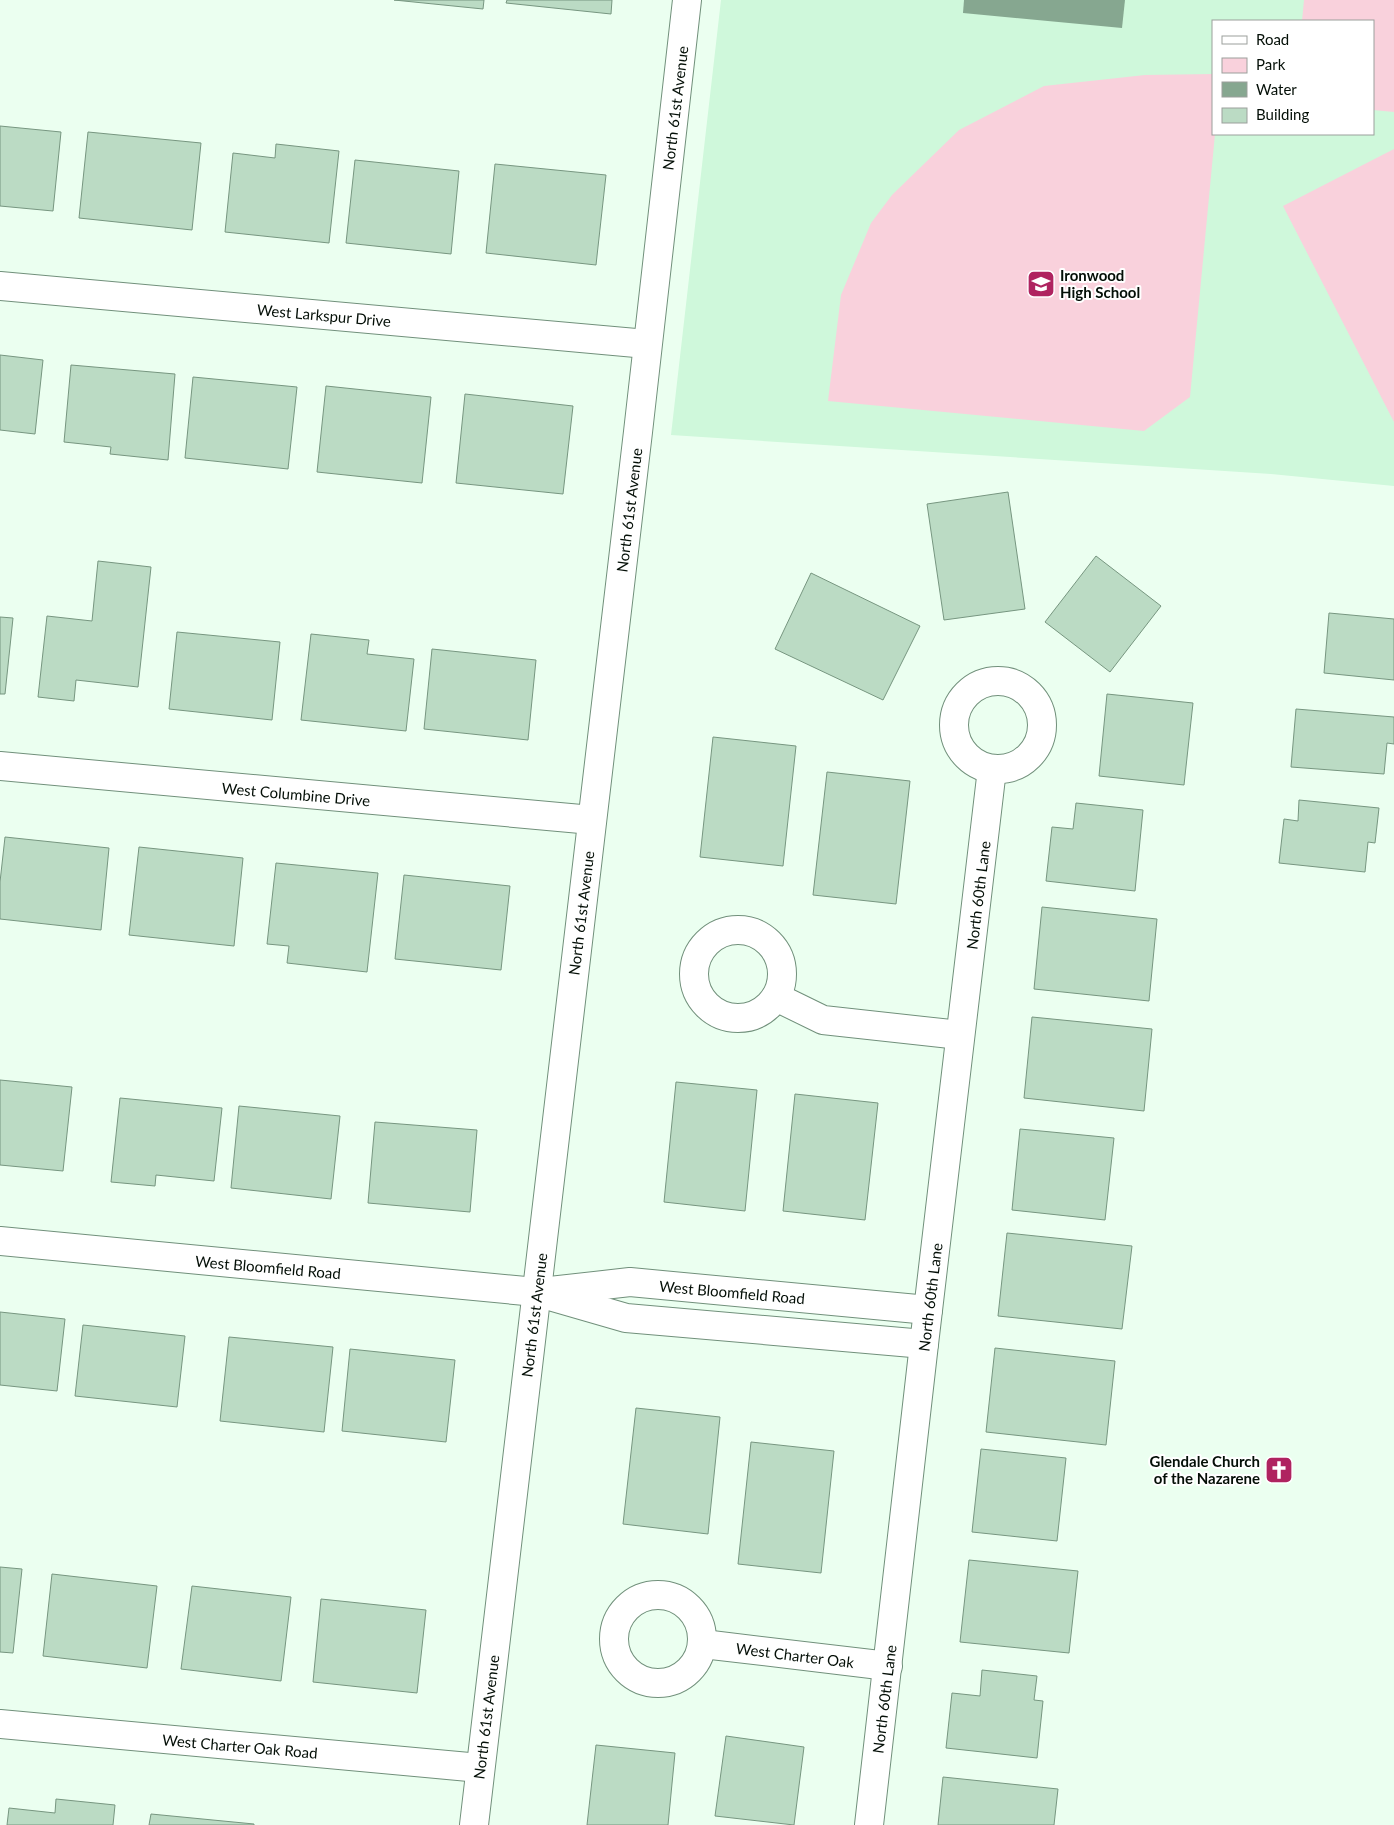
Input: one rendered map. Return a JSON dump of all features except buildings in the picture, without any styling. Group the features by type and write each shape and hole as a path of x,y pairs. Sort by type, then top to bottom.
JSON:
{"street":[{"name":"North 61st Avenue","path":"474,1825 687,0"},
{"name":"West Larkspur Drive","path":"0,286 647,344"},
{"name":"West Columbine Drive","path":"0,766 592,820"},
{"name":"North 60th Lane","path":"869,1825 992,769"},
{"path":"776,998 823,1020 960,1035"},
{"name":"West Bloomfield Road","path":"0,1241 536,1292 626,1318 924,1344"},
{"name":"West Bloomfield Road","path":"536,1292 630,1282 928,1310"},
{"name":"West Charter Oak","path":"703,1644 888,1666"},
{"name":"West Charter Oak Road","path":"0,1724 480,1768"}],"shaded area":[{"name":"Ironwood High School","path":"721,0 1394,0 1394,486 1271,474 671,435"}],"green space":[{"path":"1304,0 1394,0 1394,112 1374,110 1374,20 1302,20"},
{"path":"1212,74 1212,135 1215,135 1190,397 1144,431 828,401 841,295 871,223 892,195 959,130 1044,86 1145,75"},
{"path":"1394,149 1394,422 1283,206"}],"water":[{"path":"964,0 1125,0 1122,28 963,13"}],"place":[{"name":"Ironwood High School","path":"1041,284"},
{"name":"Glendale Church of the Nazarene","path":"1279,1470"}]}
